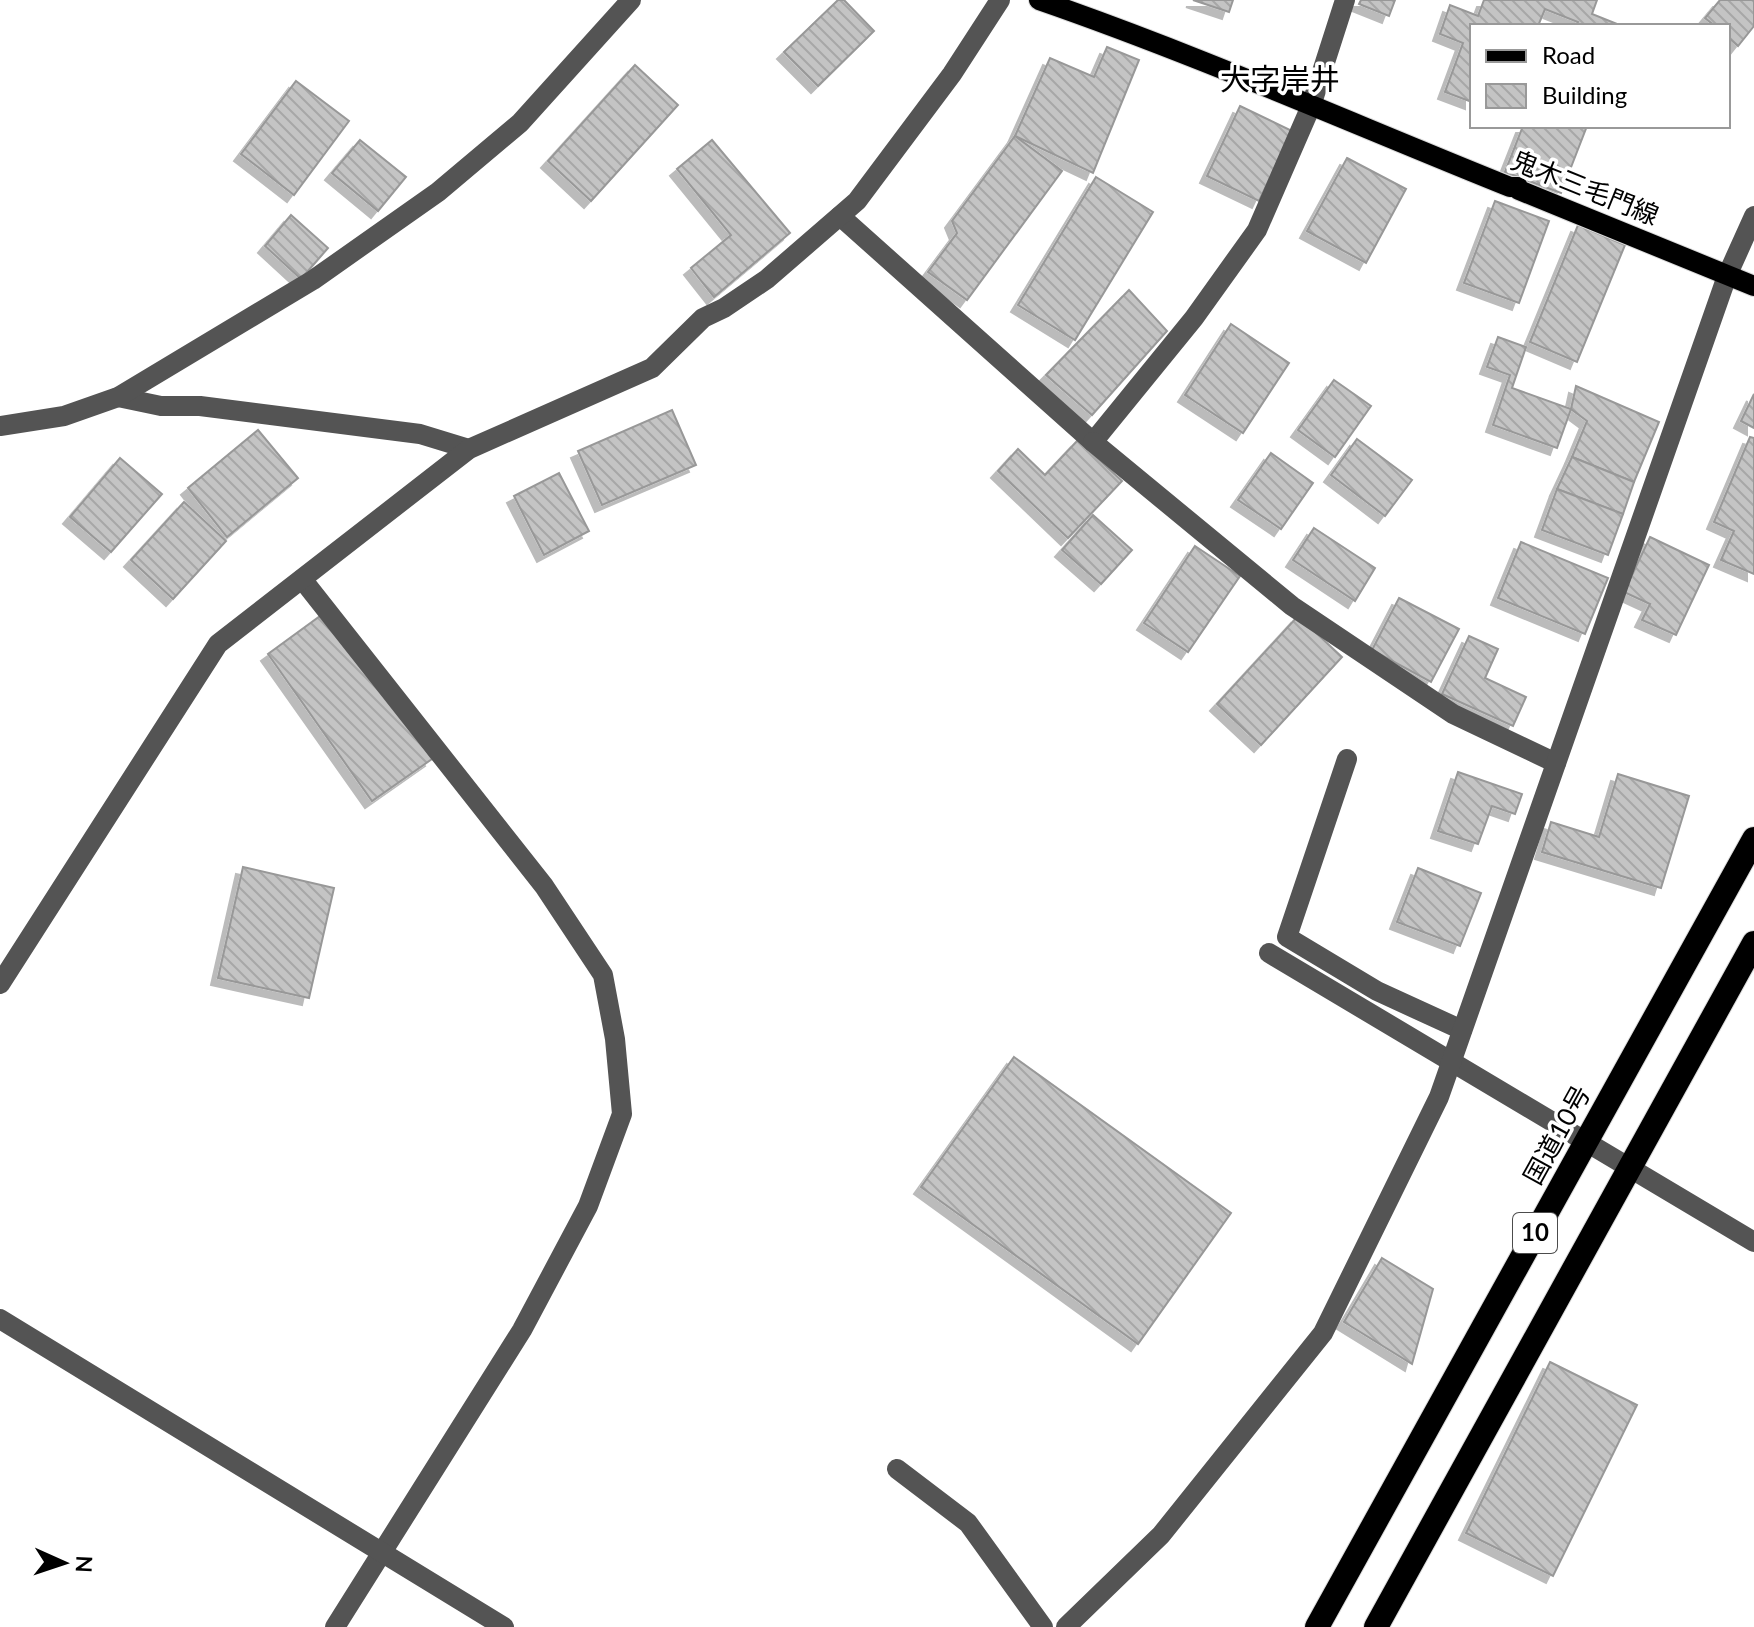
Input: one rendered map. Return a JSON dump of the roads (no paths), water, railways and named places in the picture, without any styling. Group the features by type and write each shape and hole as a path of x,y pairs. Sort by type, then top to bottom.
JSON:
{"highway":[{"name":"国道10号","path":"1317,1627 1754,839"},
{"name":"10","path":"1376,1627 1754,943"}],"main road":[{"name":"鬼木三毛門線","path":"1039,0 1067,5 1754,286"}],"street":[{"path":"0,426 64,416 118,397 313,280 438,192 520,123 631,0"},
{"path":"0,984 218,644 469,449 652,368 703,318 767,279 857,201 952,74 1000,0"},
{"path":"1093,442 1194,318 1257,230 1311,106 1345,0"},
{"path":"840,216 1093,442 1292,606 1453,714 1556,763"},
{"path":"1066,1627 1161,1535 1323,1333 1439,1097 1727,276 1754,216"},
{"path":"118,397 161,406 200,406 420,434 469,449"},
{"path":"302,579 544,886 603,975 615,1039 622,1114 588,1206 522,1330 335,1627"},
{"path":"1347,759 1287,937 1377,991 1462,1030"},
{"path":"1269,953 1754,1242"},
{"path":"0,1319 504,1627"},
{"path":"897,1469 968,1523 1043,1627"}],"district":[{"name":"大字岸井","path":"1280,80"}]}
